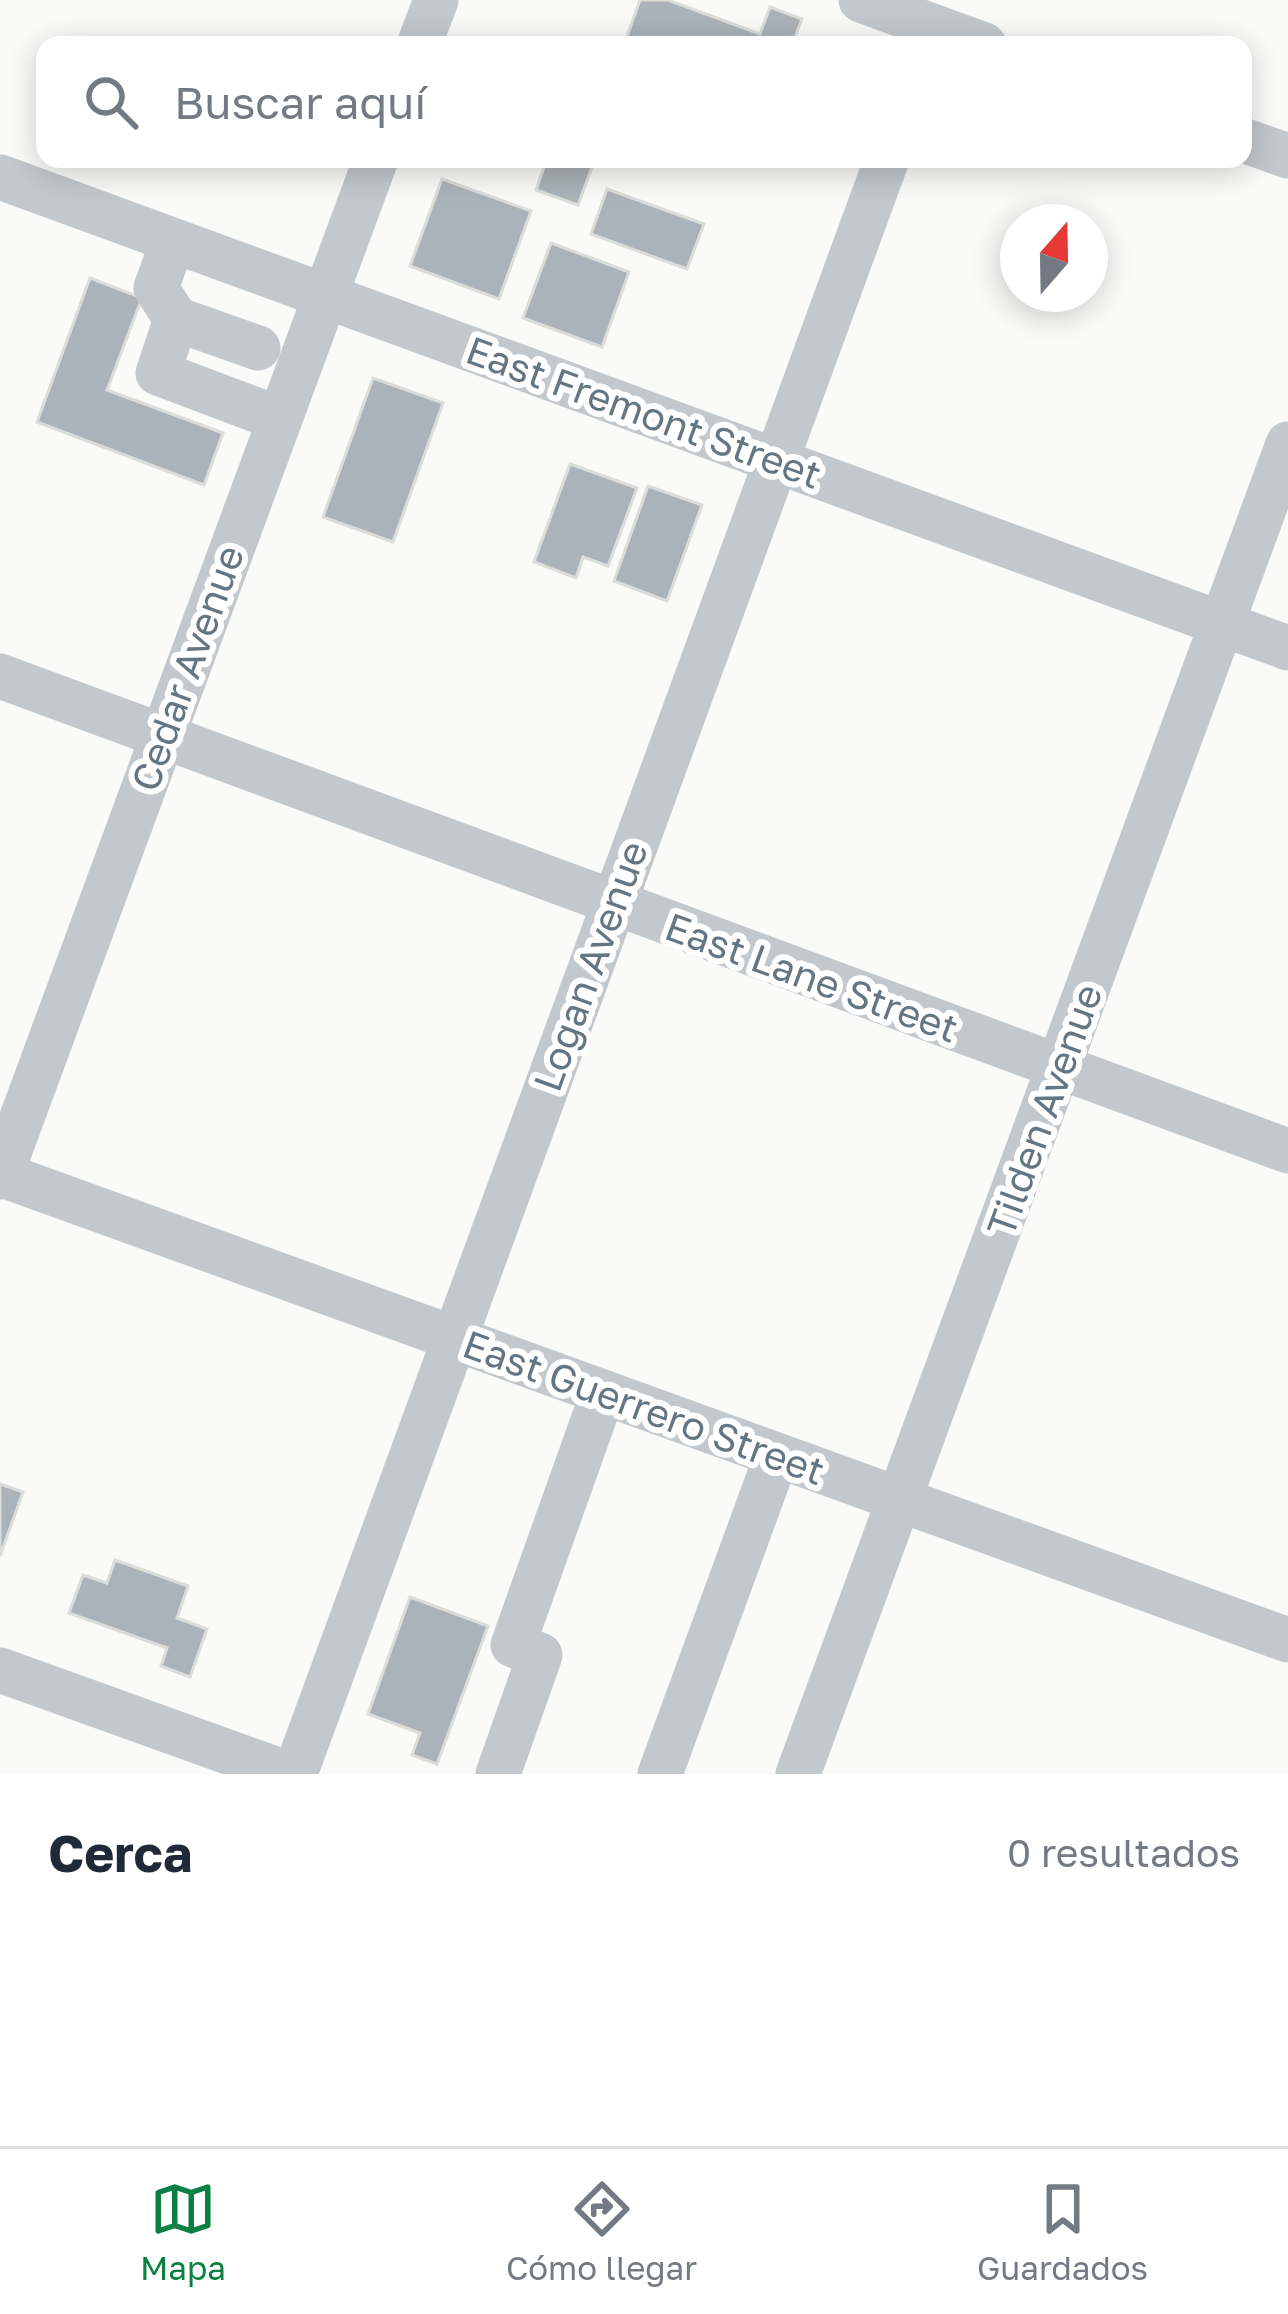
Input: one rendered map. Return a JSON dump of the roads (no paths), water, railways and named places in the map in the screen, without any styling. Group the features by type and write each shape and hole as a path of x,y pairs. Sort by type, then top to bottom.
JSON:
{"street":[{"path":"422,36 436,0"},
{"path":"861,0 937,24"},
{"path":"1252,143 1288,156"},
{"name":"Cedar Avenue","path":"0,1175 373,168"},
{"name":"Logan Avenue","path":"292,1774 884,168"},
{"name":"East Fremont Street","path":"0,177 1288,648"},
{"path":"173,242 156,288 176,319 258,348"},
{"path":"176,319 158,374 280,419"},
{"name":"Tilden Avenue","path":"798,1774 1288,444"},
{"name":"East Lane Street","path":"0,676 1288,1151"},
{"name":"East Guerrero Street","path":"0,1175 1288,1640"},
{"path":"498,1774 540,1655 513,1645 603,1393"},
{"path":"661,1774 777,1455"},
{"path":"0,1670 292,1774"}]}
